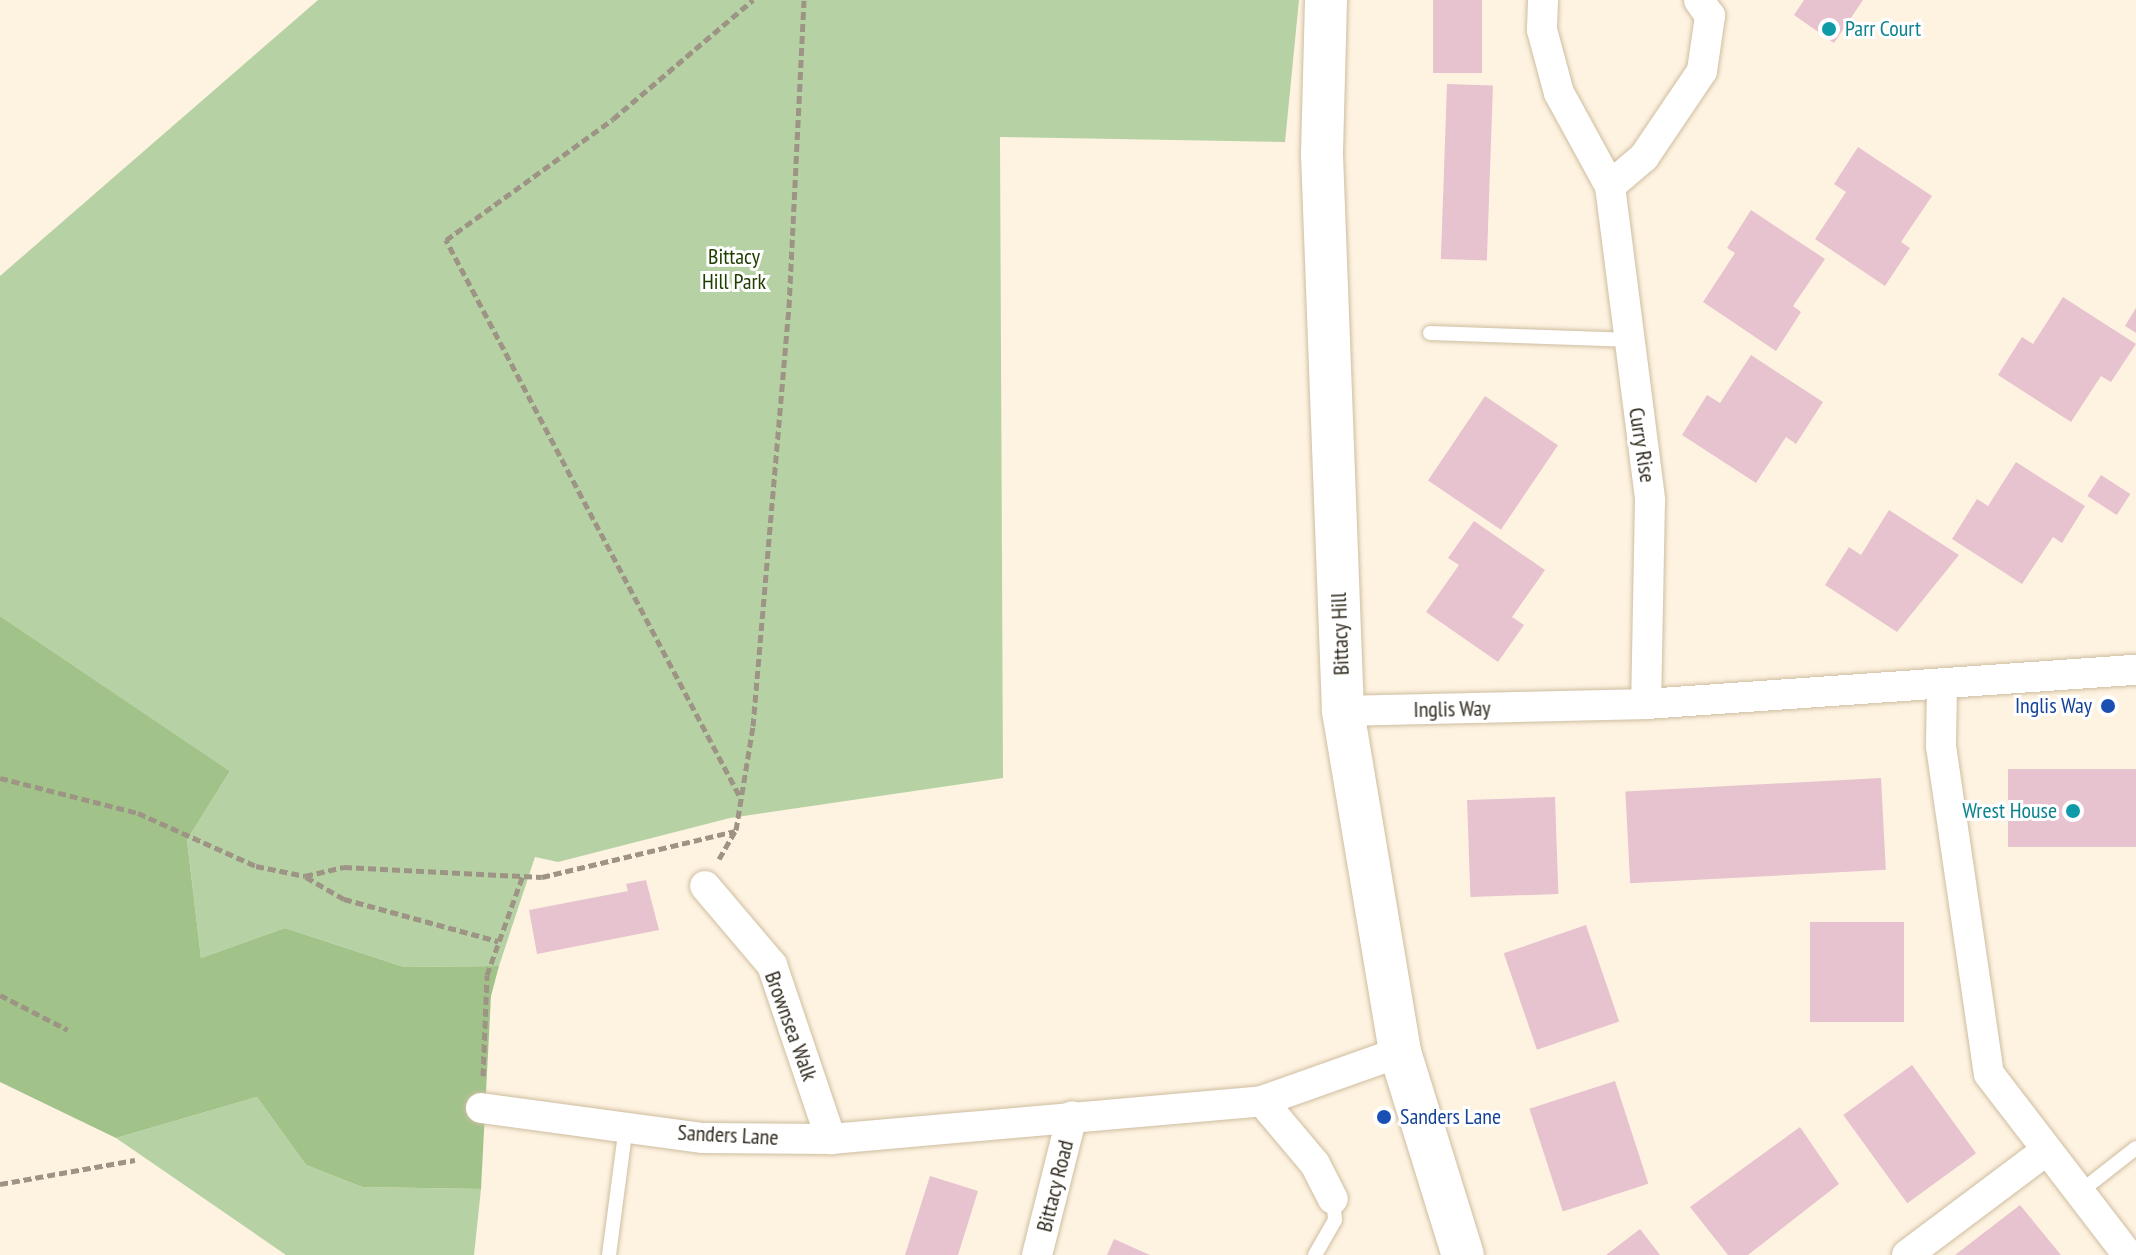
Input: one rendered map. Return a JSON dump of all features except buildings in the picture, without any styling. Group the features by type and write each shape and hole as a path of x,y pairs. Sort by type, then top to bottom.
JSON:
{"main road":[{"name":"Bittacy Hill","path":"1326,0 1322,155 1343,711 1400,1052 1463,1255"}],"street":[{"name":"Curry Rise","path":"1543,0 1542,30 1559,93 1610,186 1626,340 1650,500 1646,704"},
{"path":"1610,186 1644,157 1702,71 1710,16 1699,0"},
{"name":"Inglis Way","path":"1343,711 1646,704 1942,686 2136,670"},
{"path":"1942,686 1941,746 1989,1074 2128,1255"},
{"name":"Brownsea Walk","path":"705,886 772,965 831,1139"},
{"name":"Sanders Lane","path":"481,1108 703,1138 831,1139 1262,1101 1400,1052"},
{"path":"1262,1101 1315,1164 1333,1199"},
{"name":"Bittacy Road","path":"1037,1255 1072,1116"},
{"path":"1907,1255 2047,1150"}],"lane":[{"path":"1430,333 1626,340"},
{"path":"609,1255 626,1126"},
{"path":"2080,1192 2136,1148"},
{"path":"1315,1255 1335,1220 1333,1199"}],"path":[{"path":"739,795 446,240 613,119 753,0"},
{"path":"705,886 736,830 739,795 753,726 789,307 804,0"},
{"path":"0,778 138,813 256,866 305,876 344,899 498,941"},
{"path":"305,876 344,867 523,875 628,861 736,830"},
{"path":"483,1072 484,996 498,941 523,875"},
{"path":"0,995 68,1030"},
{"path":"0,1184 135,1160"}],"green space":[{"name":"Bittacy Hill Park","path":"318,0 1299,0 1285,142 1000,137 1003,778 730,818 558,862 535,857 499,966 404,967 285,928 201,958 187,840 230,771 0,616 0,276"},
{"path":"0,616 230,771 187,840 201,958 285,928 404,967 499,966 491,996 481,1189 362,1187 306,1165 257,1097 116,1138 0,1082"},
{"path":"257,1097 306,1165 362,1187 481,1189 474,1255 286,1255 116,1138"}],"place":[{"name":"Parr Court","path":"1829,29"},
{"name":"Inglis Way","path":"2108,706"},
{"name":"Wrest House","path":"2073,811"},
{"name":"Sanders Lane","path":"1384,1117"}]}
